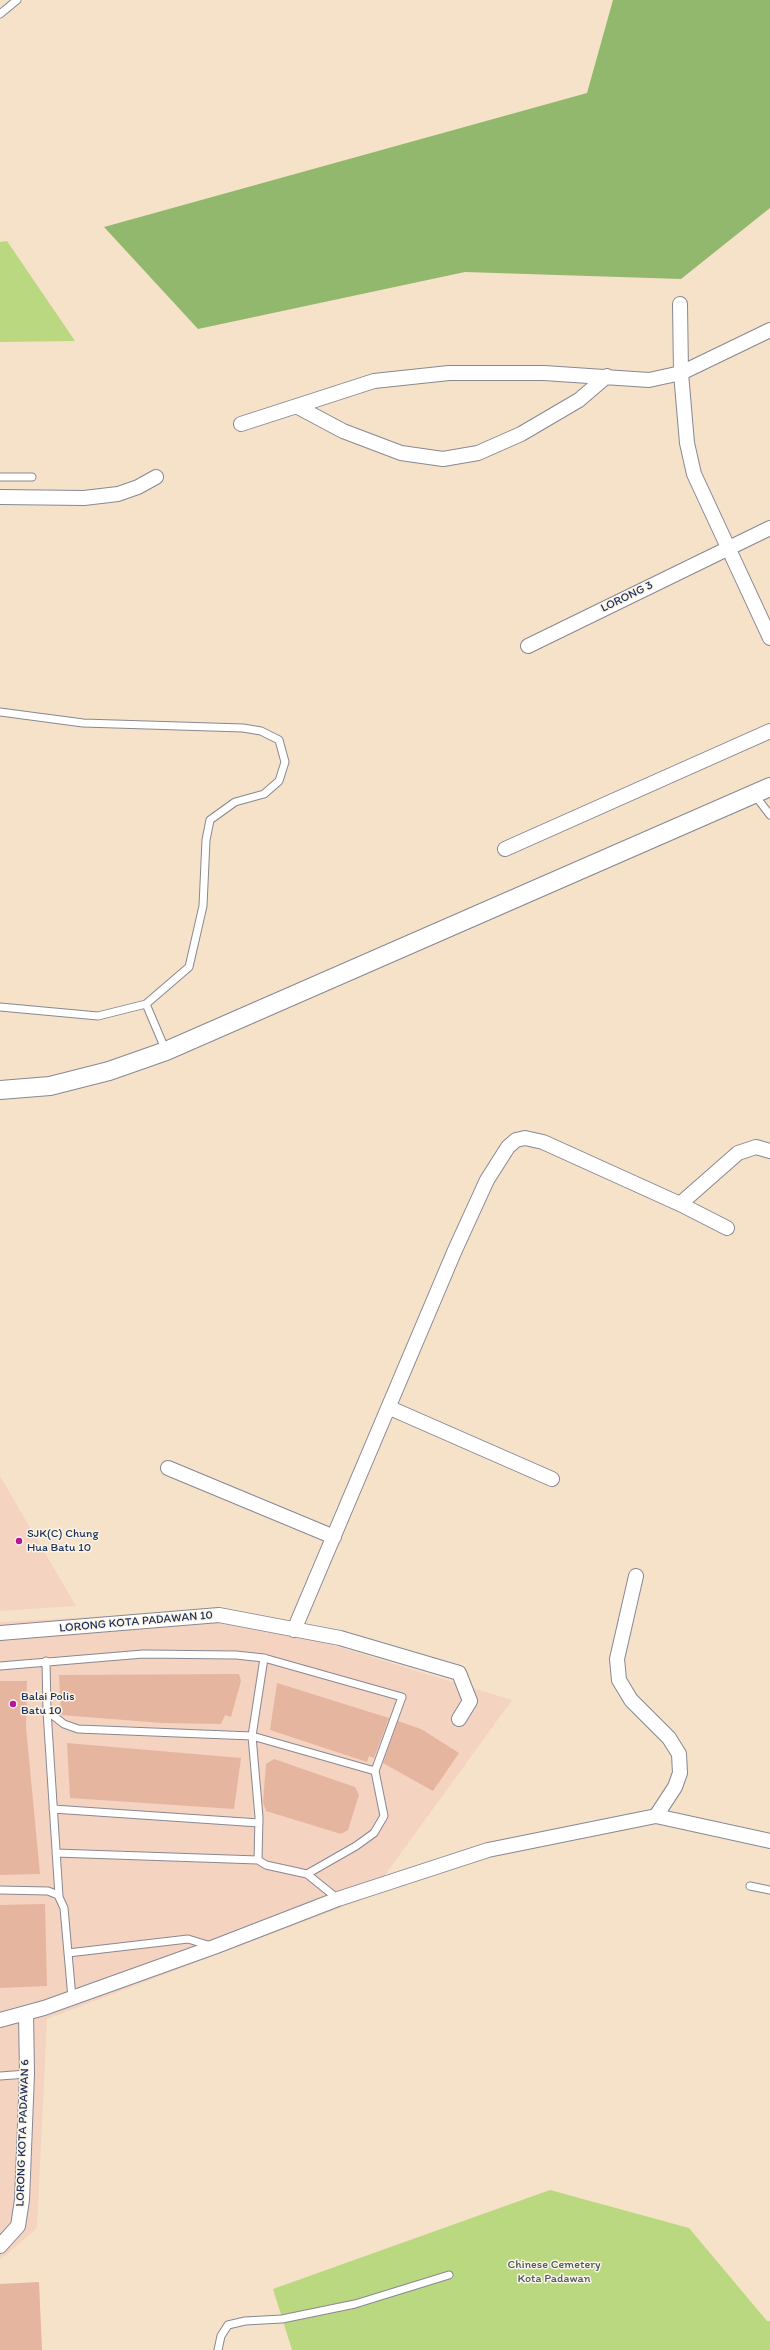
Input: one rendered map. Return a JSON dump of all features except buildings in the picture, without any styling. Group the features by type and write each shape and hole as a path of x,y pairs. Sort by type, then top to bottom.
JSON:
{"street":[{"path":"680,304 680,373 687,443 694,474 770,638"},
{"path":"241,424 298,407 374,381 449,373 544,373 649,380 680,373 770,330"},
{"path":"298,407 343,431 401,453 444,459 478,453 521,434 579,400 607,376"},
{"path":"0,497 84,498 118,494 138,487 156,477"},
{"name":"LORONG 3","path":"528,646 727,547 770,528"},
{"path":"505,849 770,731"},
{"path":"0,1090 50,1086 109,1071 166,1051 770,786"},
{"path":"294,1630 390,1408 429,1310 487,1180 508,1147 516,1140 524,1138 543,1142 680,1204 727,1228"},
{"path":"680,1204 738,1154 756,1147 770,1151"},
{"path":"390,1408 552,1480"},
{"path":"168,1468 334,1537"},
{"path":"636,1576 617,1659 619,1680 631,1700 669,1738 679,1754 680,1772 675,1787 656,1816"},
{"name":"LORONG KOTA PADAWAN 10","path":"0,1633 219,1615 340,1638 459,1673 470,1701 459,1719"},
{"path":"0,2020 72,1998 214,1947 338,1899 488,1850 656,1816 770,1841"},
{"name":"LORONG KOTA PADAWAN 6","path":"0,2246 18,2226 22,2200 27,2074 26,2013"}],"lane":[{"path":"0,14 17,0"},
{"path":"0,477 32,477"},
{"path":"0,712 83,722 243,728 261,731 279,740 285,762 279,781 264,794 235,802 210,820 206,840 203,906 189,967 146,1004 98,1016 0,1007"},
{"path":"754,794 770,815"},
{"path":"146,1004 166,1051"},
{"path":"0,1666 143,1654 236,1655 264,1658 402,1697 375,1771 384,1816 374,1833 356,1846 307,1874"},
{"path":"258,1860 258,1823 252,1736 264,1658"},
{"path":"46,1662 47,1711 59,1896 64,1908 72,1998"},
{"path":"47,1711 64,1724 78,1729 252,1736 375,1771"},
{"path":"53,1809 258,1823"},
{"path":"56,1853 258,1860 266,1865 307,1874 338,1899"},
{"path":"750,1886 770,1890"},
{"path":"0,1890 48,1891 59,1896"},
{"path":"68,1953 188,1938 214,1947"},
{"path":"0,2076 27,2074"},
{"path":"218,2350 221,2336 228,2325 245,2320 282,2319 356,2304 449,2274"}],"shaded area":[{"name":"SJK(C) Chung Hua Batu 10","path":"0,1476 76,1606 0,1611"},
{"path":"218,1610 512,1700 369,1897 47,2019 37,2228 0,2260 0,1622"}],"green space":[{"path":"613,0 770,0 770,208 681,279 465,272 198,329 104,227 587,93"},
{"path":"7,241 75,341 0,342 0,242"},
{"name":"Chinese Cemetery Kota Padawan","path":"550,2190 689,2228 767,2321 770,2321 770,2350 292,2350 273,2289"}],"place":[{"name":"SJK(C) Chung Hua Batu 10","path":"19,1541"},
{"name":"Balai Polis Batu 10","path":"13,1704"}]}
